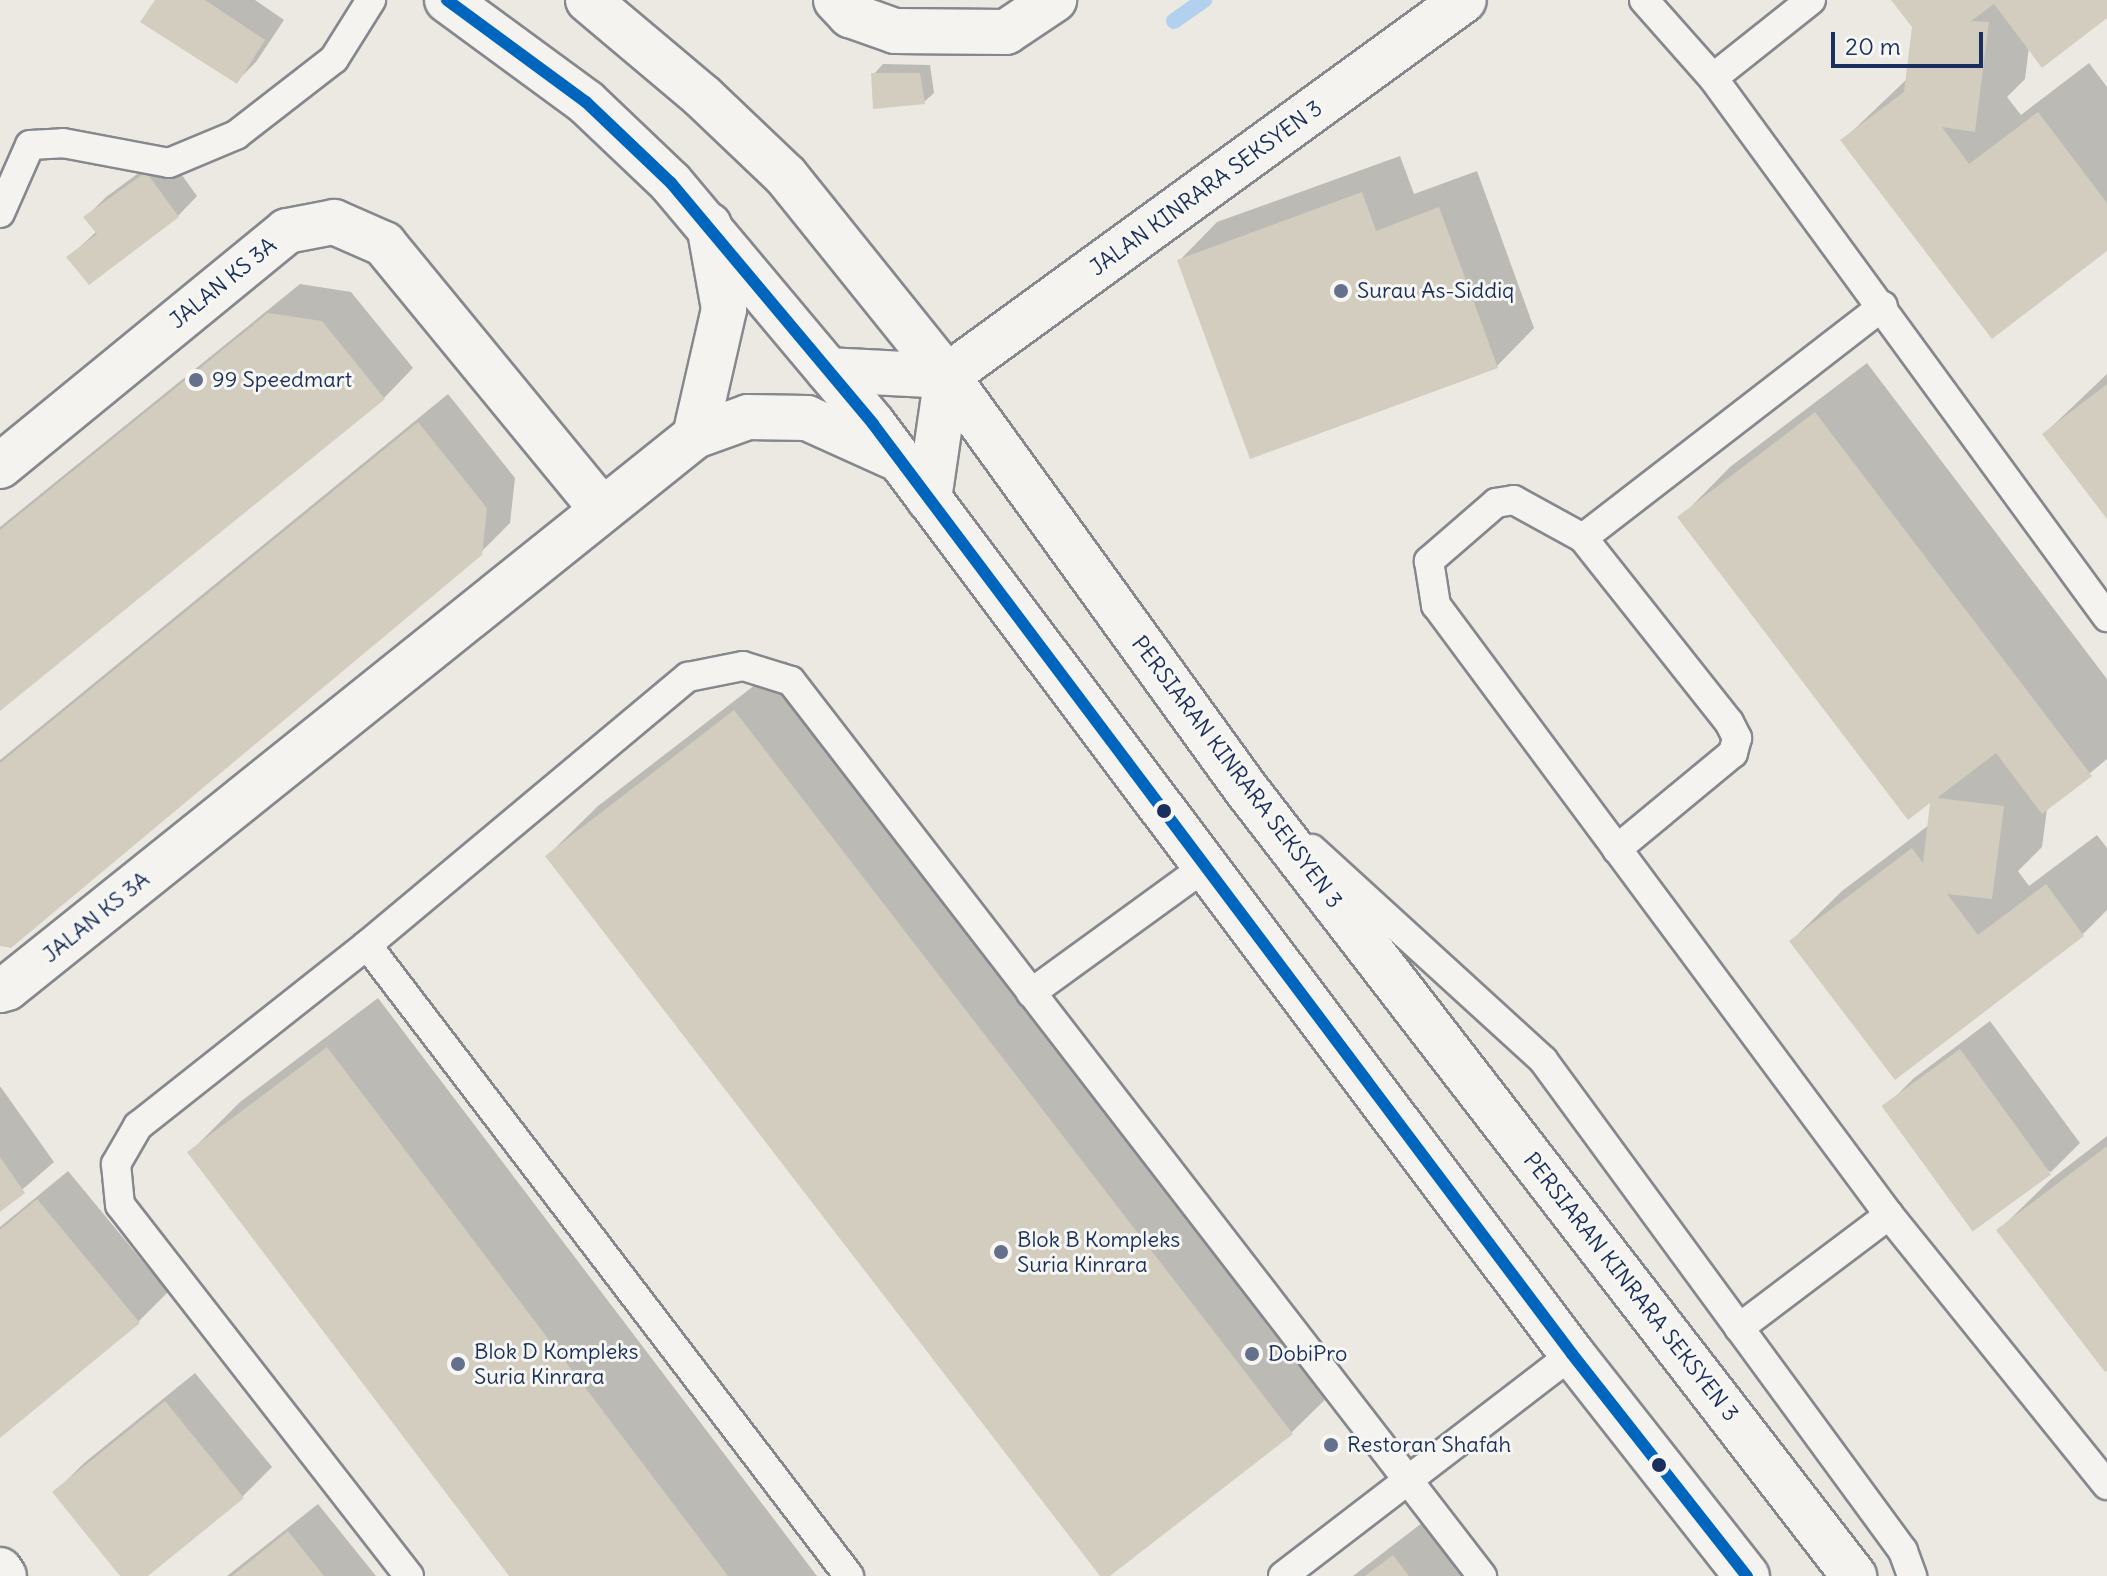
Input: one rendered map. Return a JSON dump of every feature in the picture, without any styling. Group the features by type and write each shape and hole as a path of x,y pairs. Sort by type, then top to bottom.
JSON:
{"main road":[{"path":"447,0 586,102 671,183 709,225 900,460 1572,1354 1747,1576"},
{"name":"PERSIARAN KINRARA SEKSYEN 3","path":"588,0 702,96 786,176 947,376 1246,789 1854,1576"},
{"path":"836,0 850,15 895,31 1006,32 1054,0"},
{"name":"JALAN KINRARA SEKSYEN 3","path":"947,376 1464,0"},
{"name":"JALAN KS 3A","path":"0,466 287,231 334,222 384,244 602,509"},
{"path":"695,436 705,405 724,309 709,225"},
{"path":"828,370 947,376 929,499"},
{"name":"JALAN KS 3A","path":"0,990 7,988 695,436 748,417 807,418 900,460"},
{"path":"0,1570 4,1576"}],"lane":[{"path":"0,213 30,145 63,143 169,163 236,135 334,59 371,0"},
{"path":"1644,0 1713,78 1883,306 2107,617"},
{"path":"1713,78 1811,0"},
{"path":"1583,538 1883,306"},
{"path":"1617,849 1733,753 1737,738 1729,722 1583,538 1514,500 1496,503 1429,561 1436,605 1617,849 1889,1215 2107,1485"},
{"path":"409,1576 120,1205 116,1164 138,1126 367,945 688,677 743,666 791,681 1482,1576"},
{"path":"1246,789 1543,1060 1903,1551 1912,1576"},
{"path":"1031,993 1206,866"},
{"path":"367,945 849,1576"},
{"path":"1739,1328 1889,1215"},
{"path":"1283,1576 1572,1354"}],"building":[{"path":"155,0 205,0 265,40 237,84 140,22"},
{"path":"1891,0 2107,0 2107,18 2042,68 1994,4 1971,21 1989,22 1975,132 1942,127 1969,164 2038,112 2107,203 2107,251 1992,339 1840,140 1904,92 1912,27"},
{"path":"871,73 920,73 925,104 873,109"},
{"path":"146,172 179,217 89,285 66,257 97,234 83,217"},
{"path":"1362,192 1376,231 1439,207 1498,368 1250,459 1177,260"},
{"path":"268,313 322,321 385,399 0,711 0,530"},
{"path":"2107,384 2107,519 2042,434"},
{"path":"1815,412 2092,776 2042,814 1996,753 1937,798 2004,806 1992,899 1947,894 1978,935 2046,884 2084,936 1895,1080 1789,941 1912,848 1923,863 1930,803 1908,820 1677,517"},
{"path":"418,422 487,508 482,555 11,948 0,946 0,763"},
{"name":"Blok B Kompleks Suria Kinrara","path":"734,710 1293,1434 1110,1576 1100,1576 545,856"},
{"name":"Blok D Kompleks Suria Kinrara","path":"327,1047 728,1576 509,1576 187,1152"},
{"path":"1960,1049 2051,1174 1973,1231 1882,1106"},
{"path":"2107,1146 2107,1371 2105,1372 1996,1230"},
{"path":"0,1157 25,1193 0,1212"},
{"path":"37,1199 140,1323 0,1438 0,1230"},
{"path":"165,1401 244,1498 148,1576 120,1576 52,1492"},
{"path":"288,1531 324,1576 232,1576"},
{"path":"1393,1555 1409,1576 1365,1576"}],"waterway":[{"path":"1174,21 1204,0"}],"transit line":[{"name":"20","path":"447,0 586,102 671,183 873,424 1572,1354 1747,1576"}],"place":[{"name":"Surau As-Siddiq","path":"1341,291"},
{"name":"99 Speedmart","path":"196,380"},
{"name":"Blok B Kompleks Suria Kinrara","path":"1001,1252"},
{"name":"DobiPro","path":"1252,1354"},
{"name":"Blok D Kompleks Suria Kinrara","path":"458,1364"},
{"name":"Restoran Shafah","path":"1331,1445"}]}
